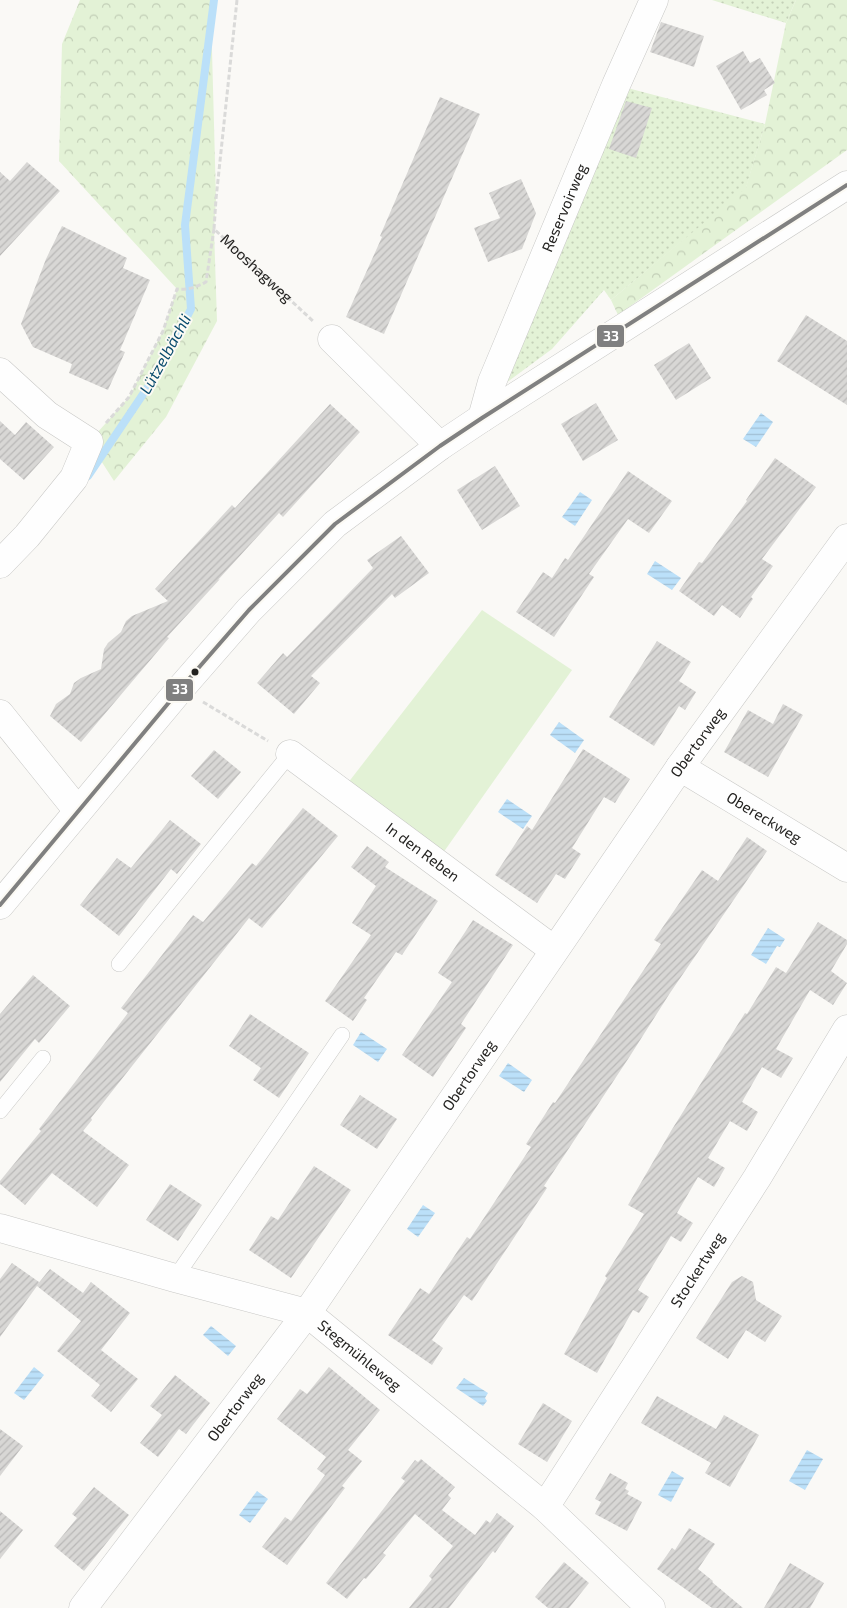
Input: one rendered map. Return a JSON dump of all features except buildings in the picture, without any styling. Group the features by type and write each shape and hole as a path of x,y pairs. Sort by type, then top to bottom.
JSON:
{"street":[{"name":"Reservoirweg","path":"482,418 492,382 612,94 654,0"},
{"path":"0,906 181,688 249,610 335,524 440,446 482,418 847,185"},
{"path":"332,339 440,446"},
{"path":"0,372 46,415 89,442 74,478 27,536 0,564"},
{"name":"Obertorweg","path":"83,1608 307,1313 680,767 847,538"},
{"path":"0,714 78,811"},
{"name":"In den Reben","path":"290,754 554,950"},
{"name":"Obereckweg","path":"680,767 847,868"},
{"name":"Stockertweg","path":"545,1507 757,1178 847,1029"},
{"name":"Stegmühleweg","path":"0,1228 174,1278 307,1313 545,1507 651,1608"}],"lane":[{"path":"119,964 290,754"},
{"path":"174,1278 342,1035"},
{"path":"0,1111 43,1058"}],"path":[{"name":"Mooshagweg","path":"237,0 214,229 332,339"},
{"path":"89,442 129,397 163,331 177,289 183,290 198,287 206,282 214,229"},
{"path":"198,698 258,734"}],"green space":[{"path":"80,0 213,0 211,13 217,321 166,417 114,481 89,442 129,397 163,331 177,289 59,161 62,44"},
{"path":"712,0 796,0 786,23"},
{"path":"796,0 847,0 847,150 618,315 611,300 746,187 765,124 786,23"},
{"path":"616,85 765,124 746,188 611,300 604,290 552,349 506,383"},
{"path":"482,610 572,670 443,853 344,788"}],"water":[{"path":"761,413 773,422 756,447 743,439"},
{"path":"580,492 592,500 575,526 562,517"},
{"path":"655,561 681,578 672,590 647,574"},
{"path":"559,722 584,740 575,753 550,735"},
{"path":"507,799 532,816 523,829 498,812"},
{"path":"768,928 785,939 780,947 777,946 766,964 751,955"},
{"path":"361,1032 387,1049 378,1062 353,1045"},
{"path":"508,1063 532,1080 524,1092 499,1076"},
{"path":"423,1205 435,1213 418,1237 407,1229"},
{"path":"211,1326 236,1346 228,1356 203,1335"},
{"path":"34,1367 44,1375 24,1400 14,1393"},
{"path":"464,1378 488,1393 485,1398 487,1401 483,1406 456,1388"},
{"path":"807,1450 823,1459 805,1490 789,1481"},
{"path":"672,1471 684,1478 671,1502 658,1495"},
{"path":"257,1491 268,1499 250,1523 239,1515"}],"waterway":[{"name":"Lützelbächli","path":"88,476 160,369 191,309 185,225 214,0"}],"transit line":[{"name":"33","path":"0,905 181,688 249,610 335,524 440,446 482,418 847,185"}]}
